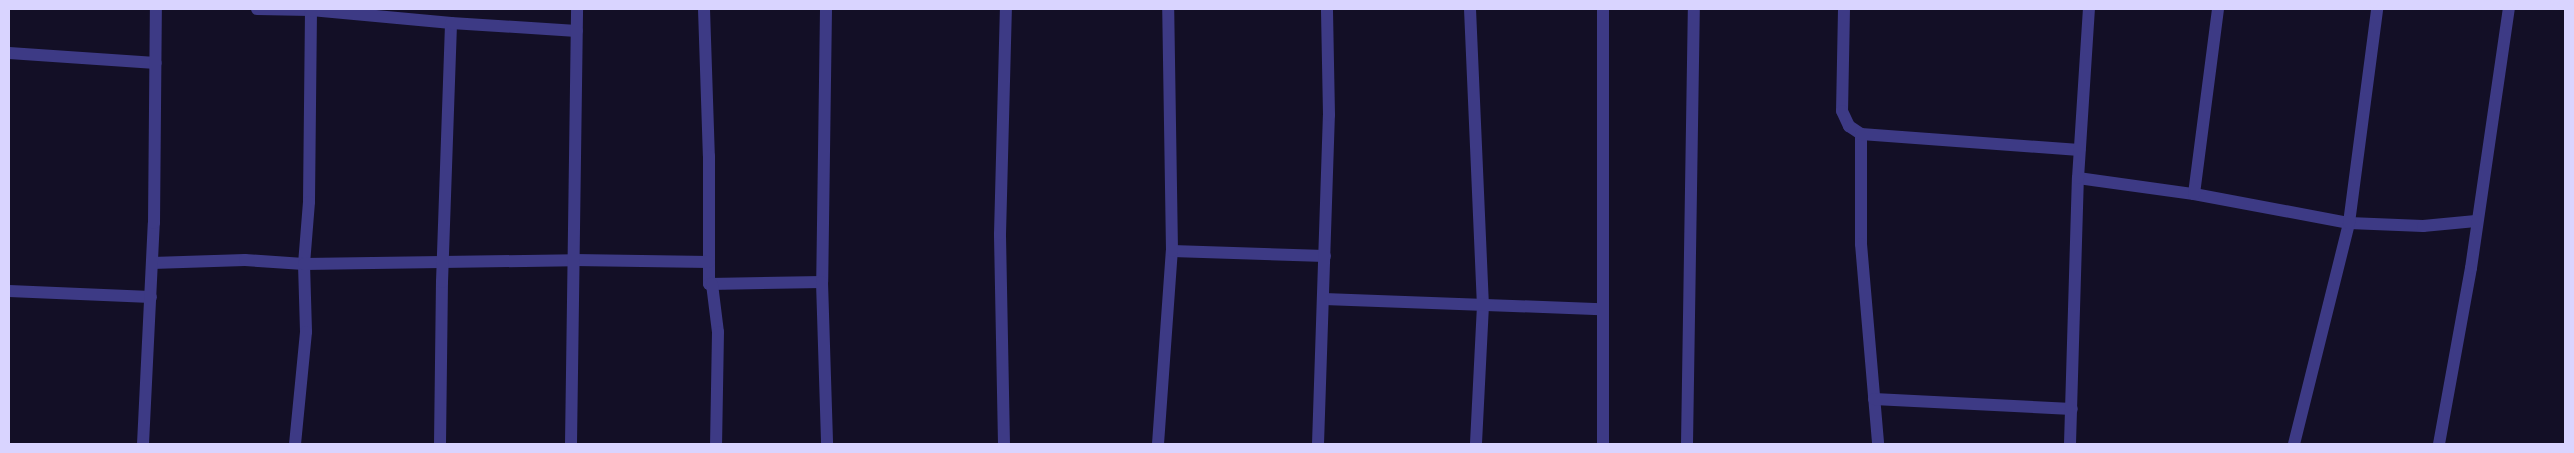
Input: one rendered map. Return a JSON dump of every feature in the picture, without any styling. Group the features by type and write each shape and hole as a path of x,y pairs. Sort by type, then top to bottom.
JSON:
{"street":[{"path":"143,444 151,297 156,9"},
{"path":"257,9 361,12 451,24 576,31"},
{"path":"571,444 576,9"},
{"path":"704,9 709,284 712,284 718,332 716,444"},
{"path":"826,9 822,282 827,444"},
{"path":"1004,444 1000,234 1006,9"},
{"path":"1158,444 1172,251 1168,9"},
{"path":"1318,444 1329,115 1328,9"},
{"path":"1470,9 1484,305 1476,444"},
{"path":"1603,9 1601,309 1603,444"},
{"path":"1688,444 1694,9"},
{"path":"1844,9 1842,111 1849,126 1861,134 2079,150"},
{"path":"2070,444 2079,150 2089,9"},
{"path":"2194,194 2218,9"},
{"path":"2294,444 2349,223 2377,9"},
{"path":"2439,444 2509,9"},
{"path":"295,444 306,332 304,264 309,202 311,10"},
{"path":"440,444 443,261 451,24"},
{"path":"9,53 156,63"},
{"path":"1861,134 1861,244 1878,444"},
{"path":"2078,178 2194,194 2349,223 2423,226 2476,221"},
{"path":"1172,251 1325,256"},
{"path":"152,263 245,260 304,264 574,260 709,262"},
{"path":"712,284 822,282"},
{"path":"9,291 151,297"},
{"path":"1324,299 1601,309"},
{"path":"1874,399 2072,409"}]}
